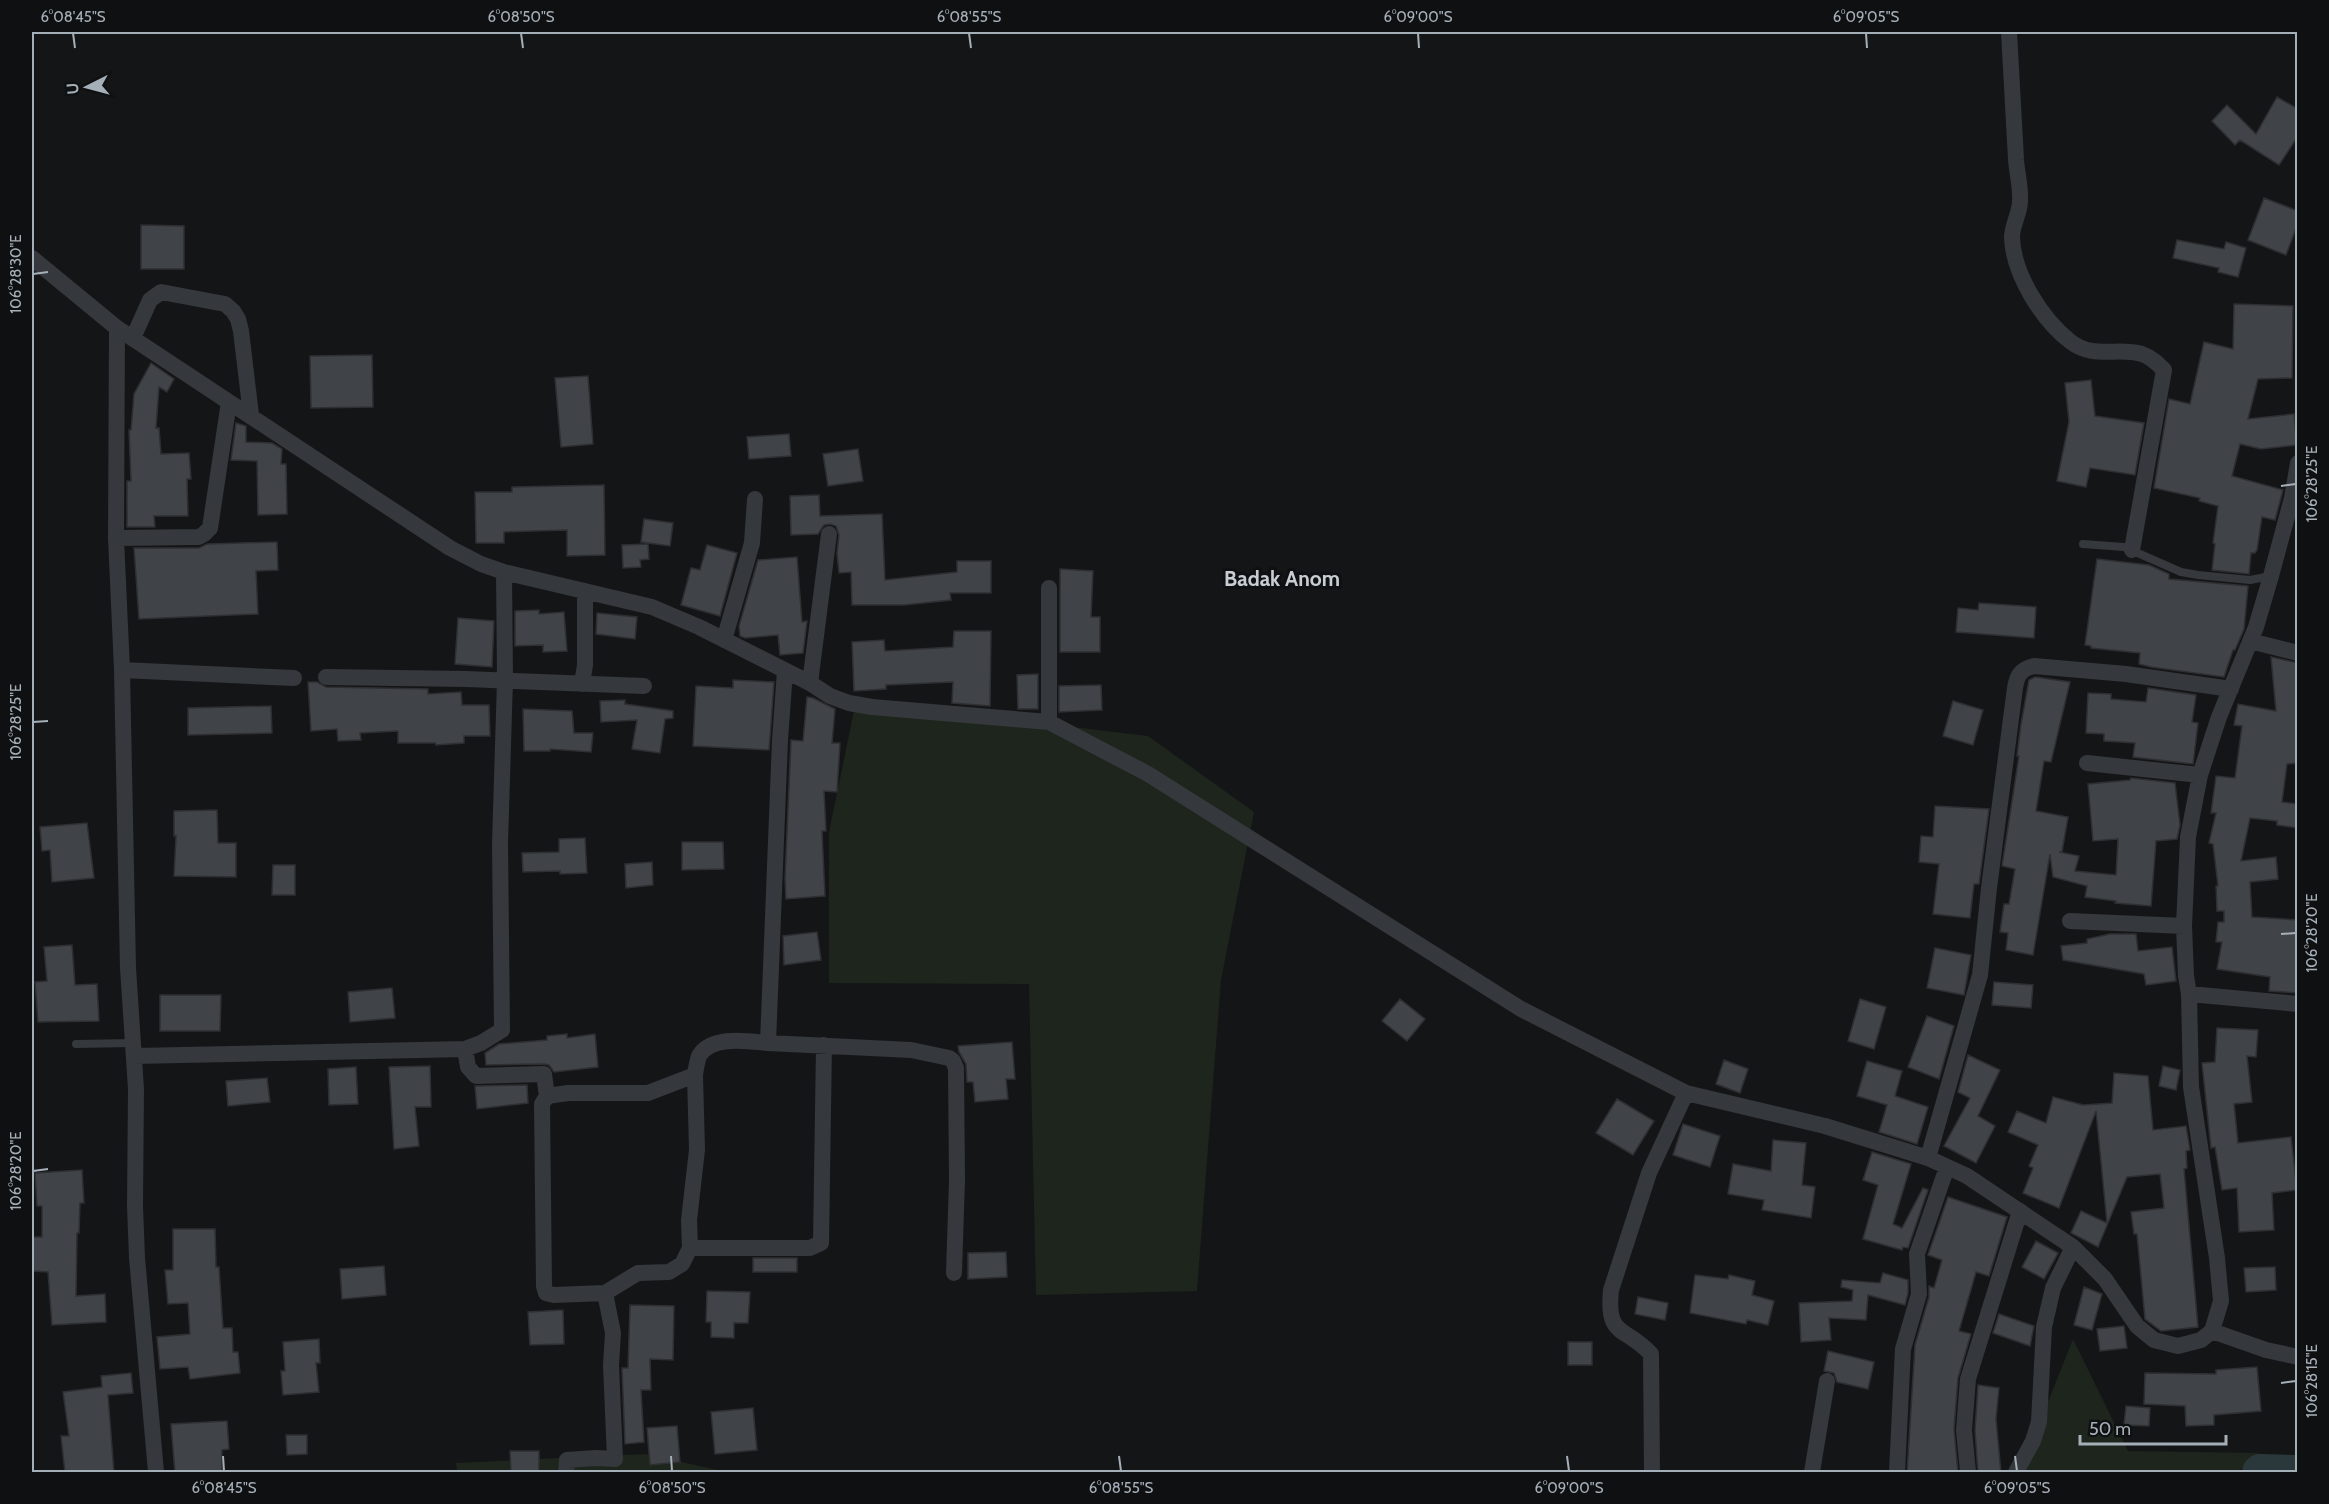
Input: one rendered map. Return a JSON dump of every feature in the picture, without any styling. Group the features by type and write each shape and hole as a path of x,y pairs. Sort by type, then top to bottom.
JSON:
{"street":[{"path":"2009,32 2016,170 2020,201 2012,236 2020,275 2031,295 2055,328 2072,343 2085,350 2103,353 2142,354 2155,361 2164,370 2132,550"},
{"path":"32,258 117,328 450,548 481,564 504,572 652,607 724,640 810,683 830,696 849,703 872,707 1049,722 1148,774 1521,1009 1686,1093 1825,1126 1928,1158 1967,1176 2073,1247 2105,1279 2137,1326 2154,1340 2178,1346 2201,1340 2212,1331 2221,1301 2217,1258 2191,1088 2189,994 2184,926 2188,837 2200,775 2219,717 2250,641 2271,576 2292,498 2298,463"},
{"path":"133,338 150,300 161,292 225,304 238,319 251,416"},
{"path":"117,328 116,538 122,670 127,935 133,1049 138,1258 156,1473"},
{"path":"116,538 199,537 210,528 230,402"},
{"path":"724,640 752,543 755,499"},
{"path":"810,683 829,534"},
{"path":"133,1049 465,1049 482,1043 502,1030 500,843 505,680 504,572"},
{"path":"1049,588 1049,722"},
{"path":"582,684 585,665 585,592"},
{"path":"2250,641 2298,653"},
{"path":"1928,1158 1980,975 2015,688 2021,670 2034,666 2126,674 2231,689"},
{"path":"122,670 294,678"},
{"path":"768,1043 780,740 785,671"},
{"path":"326,677 505,680 644,686"},
{"path":"2087,763 2200,775"},
{"path":"2070,921 2184,926"},
{"path":"2189,994 2298,1004"},
{"path":"465,1049 468,1067 476,1076 544,1074 547,1096 542,1104 543,1286 546,1293 554,1295 605,1293 638,1273 669,1272 682,1264 690,1248 688,1220 697,1150 694,1075 699,1056 710,1045 736,1041 824,1045 911,1050 949,1058 956,1068 957,1180 954,1273"},
{"path":"690,1248 810,1248 821,1243 824,1045"},
{"path":"547,1096 568,1093 648,1093 694,1075"},
{"path":"1652,1473 1651,1354 1641,1343 1622,1334 1611,1322 1611,1290 1649,1173 1686,1093"},
{"path":"1897,1473 1903,1349 1919,1294 1917,1254 1947,1167"},
{"path":"1968,1473 1964,1430 1968,1379 2020,1211"},
{"path":"2016,1473 2033,1441 2039,1422 2044,1327 2052,1288 2073,1247"},
{"path":"566,1473 567,1460 596,1458 615,1460 611,1365 613,1333 605,1293"},
{"path":"2212,1331 2266,1350 2298,1357"},
{"path":"1812,1473 1827,1382"}],"lane":[{"path":"2083,544 2124,547 2181,572 2198,575 2250,580 2271,576"},
{"path":"76,1044 133,1049"}],"shaded area":[{"path":"856,701 1148,736 1254,812 1221,980 1197,1291 1036,1295 1029,984 829,983 829,832"},
{"path":"2073,1339 2128,1451 2259,1453 2238,1472 2020,1472"},
{"path":"645,1454 727,1472 457,1472 456,1463"}],"building":[{"path":"2277,97 2298,109 2298,136 2279,165 2240,140 2235,145 2212,121 2227,105 2256,134"},
{"path":"2264,198 2298,211 2298,223 2286,255 2248,240"},
{"path":"141,225 184,226 184,269 141,269"},
{"path":"2177,240 2224,249 2226,242 2246,248 2238,277 2218,272 2219,268 2173,258"},
{"path":"2234,304 2293,306 2292,378 2258,379 2248,419 2294,414 2297,445 2261,449 2240,444 2232,476 2283,490 2275,520 2262,517 2257,550 2251,553 2249,574 2212,570 2218,506 2199,501 2200,498 2154,488 2169,399 2190,404 2204,342 2233,349"},
{"path":"372,355 373,407 311,408 310,356"},
{"path":"151,363 174,379 167,392 159,387 156,428 159,428 161,454 189,453 191,479 187,479 188,516 154,516 155,527 127,527 127,481 131,481 129,430 131,430 134,394"},
{"path":"588,376 593,444 561,447 555,378"},
{"path":"2091,380 2095,416 2144,423 2135,475 2090,468 2086,487 2057,481 2069,422 2065,383"},
{"path":"236,423 246,426 246,442 272,443 282,449 281,464 286,464 287,514 258,515 257,461 231,460"},
{"path":"789,434 791,456 749,459 747,437"},
{"path":"858,449 863,481 828,486 823,454"},
{"path":"604,485 605,555 567,556 567,530 504,532 504,543 476,543 475,492 512,492 512,487"},
{"path":"819,495 820,516 882,514 885,580 957,572 957,561 991,561 991,593 950,593 951,600 904,605 852,605 851,572 839,573 837,553 839,535 836,526 824,525 818,534 791,535 790,496"},
{"path":"644,519 673,523 670,546 641,542"},
{"path":"277,542 278,570 256,571 258,614 139,619 134,548 199,548 207,544"},
{"path":"648,544 649,559 640,560 641,567 623,568 622,545"},
{"path":"707,545 737,553 720,616 681,605 691,568 700,570"},
{"path":"797,557 802,622 807,621 803,653 780,655 778,635 745,638 740,636 739,626 758,560"},
{"path":"2097,559 2149,565 2169,574 2169,579 2248,586 2244,629 2233,650 2224,677 2151,667 2139,664 2140,653 2091,648 2085,645"},
{"path":"1060,569 1093,571 1091,617 1100,617 1100,652 1060,652"},
{"path":"1979,603 2036,607 2034,638 1956,632 1958,608 1978,610"},
{"path":"539,610 539,614 564,612 567,651 543,652 543,645 515,646 515,611"},
{"path":"597,613 637,617 635,639 596,634"},
{"path":"458,618 494,621 492,667 455,664"},
{"path":"954,631 991,631 990,706 952,703 953,682 886,685 886,689 854,691 852,642 884,640 885,651 953,647"},
{"path":"2271,657 2298,663 2298,763 2287,764 2282,802 2298,804 2298,828 2277,825 2277,821 2250,818 2241,861 2276,857 2278,879 2250,882 2252,917 2298,920 2298,993 2269,991 2270,977 2217,969 2222,942 2216,942 2218,922 2224,922 2224,911 2217,911 2216,886 2218,886 2213,844 2209,843 2216,813 2211,813 2216,776 2235,778 2242,726 2234,725 2238,704 2276,711"},
{"path":"1038,674 1038,709 1018,709 1017,675"},
{"path":"2035,677 2070,682 2051,762 2044,761 2036,811 2068,817 2062,852 2059,852 2079,856 2075,871 2116,875 2118,839 2093,841 2088,784 2130,780 2131,778 2175,783 2180,825 2177,839 2156,841 2151,906 2115,903 2116,901 2085,897 2087,886 2053,877 2050,854 2033,955 2006,950 2008,933 2000,932 2004,904 2009,904 2015,869 2002,866 2019,756 2017,756 2021,724 2029,680"},
{"path":"733,680 774,682 769,750 693,746 696,686 733,688"},
{"path":"308,682 317,682 326,687 428,689 428,694 461,692 462,705 489,705 490,736 464,736 464,743 436,745 435,743 398,743 398,731 360,733 361,740 338,741 337,729 311,731"},
{"path":"1101,685 1102,710 1059,712 1059,686"},
{"path":"2148,688 2196,695 2192,722 2198,723 2193,764 2133,757 2135,743 2104,741 2104,734 2086,733 2088,693 2111,694 2111,699 2146,702"},
{"path":"807,697 835,709 832,743 840,743 837,792 824,791 826,831 822,831 825,896 786,899 791,740 803,741"},
{"path":"625,700 625,704 673,711 673,718 665,719 660,753 632,749 637,720 601,722 600,701"},
{"path":"1953,701 1983,710 1973,745 1943,736"},
{"path":"271,706 272,733 188,735 188,708"},
{"path":"523,709 572,711 574,733 593,733 591,752 550,749 550,751 524,751"},
{"path":"1935,806 1989,809 1979,884 1974,884 1970,918 1933,914 1939,864 1919,862 1921,836 1933,837"},
{"path":"217,810 218,843 236,843 236,877 174,876 176,836 174,836 174,811"},
{"path":"87,823 94,878 52,882 50,850 42,851 40,827"},
{"path":"585,838 587,873 523,872 522,853 559,852 559,839"},
{"path":"682,842 723,842 724,869 682,870"},
{"path":"652,862 653,885 626,888 625,864"},
{"path":"273,865 295,865 295,895 272,895"},
{"path":"817,932 821,960 784,965 783,936"},
{"path":"2110,934 2136,934 2138,951 2172,947 2176,981 2146,985 2144,974 2063,960 2061,946 2087,943 2087,939"},
{"path":"72,945 75,985 97,984 99,1021 38,1022 35,982 47,981 44,947"},
{"path":"1935,948 1971,955 1964,995 1927,988"},
{"path":"1994,982 2033,985 2031,1008 1992,1005"},
{"path":"392,988 395,1018 350,1022 348,992"},
{"path":"160,995 221,995 220,1031 160,1031"},
{"path":"1400,999 1425,1019 1407,1041 1382,1021"},
{"path":"1860,999 1886,1007 1874,1049 1848,1041"},
{"path":"1927,1016 1954,1026 1939,1079 1908,1067"},
{"path":"2217,1028 2258,1030 2256,1057 2247,1056 2252,1102 2234,1104 2238,1143 2291,1137 2297,1190 2272,1193 2274,1230 2239,1232 2237,1188 2222,1190 2215,1147 2211,1148 2202,1063 2215,1062"},
{"path":"567,1034 567,1038 595,1034 598,1067 554,1072 549,1065 544,1064 486,1065 485,1053 499,1044 547,1040 547,1036"},
{"path":"1012,1042 1015,1079 1006,1079 1008,1099 975,1102 973,1082 967,1082 966,1064 958,1046"},
{"path":"1968,1055 2000,1070 1978,1116 1995,1126 1976,1163 1944,1146 1970,1098 1958,1092"},
{"path":"1724,1060 1748,1069 1740,1093 1716,1084"},
{"path":"1867,1061 1902,1071 1895,1096 1928,1107 1917,1144 1879,1132 1887,1105 1857,1096"},
{"path":"430,1066 431,1107 415,1107 419,1146 394,1149 389,1067"},
{"path":"2163,1066 2180,1070 2176,1090 2159,1086"},
{"path":"356,1067 358,1104 329,1105 328,1069"},
{"path":"2114,1073 2148,1076 2153,1130 2186,1126 2190,1150 2186,1151 2187,1168 2184,1169 2198,1327 2161,1331 2145,1319 2137,1234 2134,1234 2131,1212 2164,1208 2160,1174 2127,1177 2098,1247 2071,1233 2081,1211 2107,1223 2096,1111 2059,1208 2023,1193 2033,1168 2029,1166 2038,1145 2008,1132 2017,1111 2046,1123 2053,1097 2083,1105 2112,1103"},
{"path":"267,1078 270,1102 228,1106 226,1081"},
{"path":"527,1085 528,1103 477,1109 475,1086"},
{"path":"1617,1099 1654,1121 1633,1155 1596,1133"},
{"path":"1683,1124 1720,1136 1710,1167 1673,1155"},
{"path":"1773,1140 1806,1143 1802,1185 1815,1187 1811,1218 1762,1210 1764,1200 1728,1194 1733,1164 1771,1171"},
{"path":"1872,1152 1911,1164 1893,1224 1902,1228 1923,1188 1928,1190 1908,1248 1903,1247 1902,1250 1863,1239 1878,1185 1863,1180"},
{"path":"82,1170 84,1203 80,1203 79,1233 77,1233 76,1296 105,1294 106,1322 52,1325 48,1272 32,1271 32,1237 42,1237 42,1206 37,1206 35,1173"},
{"path":"1948,1197 2007,1217 1989,1276 1976,1272 1959,1331 1971,1334 1958,1378 1954,1429 1958,1473 1907,1473 1915,1345 1929,1297 1929,1286 1934,1288 1942,1260 1928,1255"},
{"path":"173,1229 215,1229 216,1267 219,1267 223,1328 232,1328 233,1352 238,1352 240,1373 190,1379 188,1367 160,1369 157,1337 190,1334 188,1303 168,1304 165,1270 173,1270"},
{"path":"2036,1241 2058,1253 2044,1279 2022,1267"},
{"path":"1006,1252 1007,1277 968,1279 968,1253"},
{"path":"753,1258 797,1258 797,1272 753,1272"},
{"path":"384,1266 386,1295 342,1299 340,1269"},
{"path":"2275,1267 2276,1290 2246,1292 2244,1268"},
{"path":"1883,1273 1908,1280 1905,1305 1868,1295 1866,1320 1829,1318 1831,1340 1801,1342 1799,1303 1852,1301 1853,1290 1841,1287 1842,1280 1880,1283"},
{"path":"1695,1275 1728,1279 1729,1275 1755,1281 1752,1295 1774,1301 1768,1325 1747,1320 1746,1324 1690,1313"},
{"path":"2084,1287 2102,1294 2092,1330 2074,1325"},
{"path":"707,1291 750,1292 748,1323 734,1323 734,1338 711,1337 711,1322 706,1322"},
{"path":"1638,1297 1668,1303 1665,1320 1635,1314"},
{"path":"630,1305 674,1306 673,1360 650,1359 651,1390 641,1390 644,1442 625,1444 622,1368 628,1368"},
{"path":"563,1310 564,1344 530,1345 528,1312"},
{"path":"1999,1314 2034,1326 2030,1346 1993,1333"},
{"path":"2124,1326 2127,1348 2100,1351 2097,1329"},
{"path":"319,1339 320,1363 316,1363 319,1392 283,1395 281,1371 285,1371 283,1342"},
{"path":"1568,1342 1592,1342 1592,1365 1568,1365"},
{"path":"1828,1351 1874,1362 1868,1389 1837,1382 1834,1373 1824,1371"},
{"path":"2257,1367 2261,1411 2214,1415 2214,1425 2186,1426 2185,1406 2144,1404 2145,1373 2216,1374 2216,1370"},
{"path":"131,1373 133,1393 108,1395 114,1473 65,1473 61,1436 69,1436 63,1392 102,1387 101,1376"},
{"path":"1978,1385 1999,1388 1996,1419 2001,1473 1978,1473 1975,1430"},
{"path":"2126,1406 2150,1408 2149,1426 2124,1425"},
{"path":"753,1408 757,1450 715,1454 711,1412"},
{"path":"227,1421 229,1449 222,1450 222,1473 175,1473 171,1424"},
{"path":"677,1426 680,1462 650,1465 647,1428"},
{"path":"286,1435 307,1435 307,1454 287,1455"},
{"path":"510,1451 539,1451 539,1473 511,1473"}],"waterway":[{"path":"2259,1472 2298,1472"}],"district":[{"name":"Badak Anom","path":"1282,579"}]}
